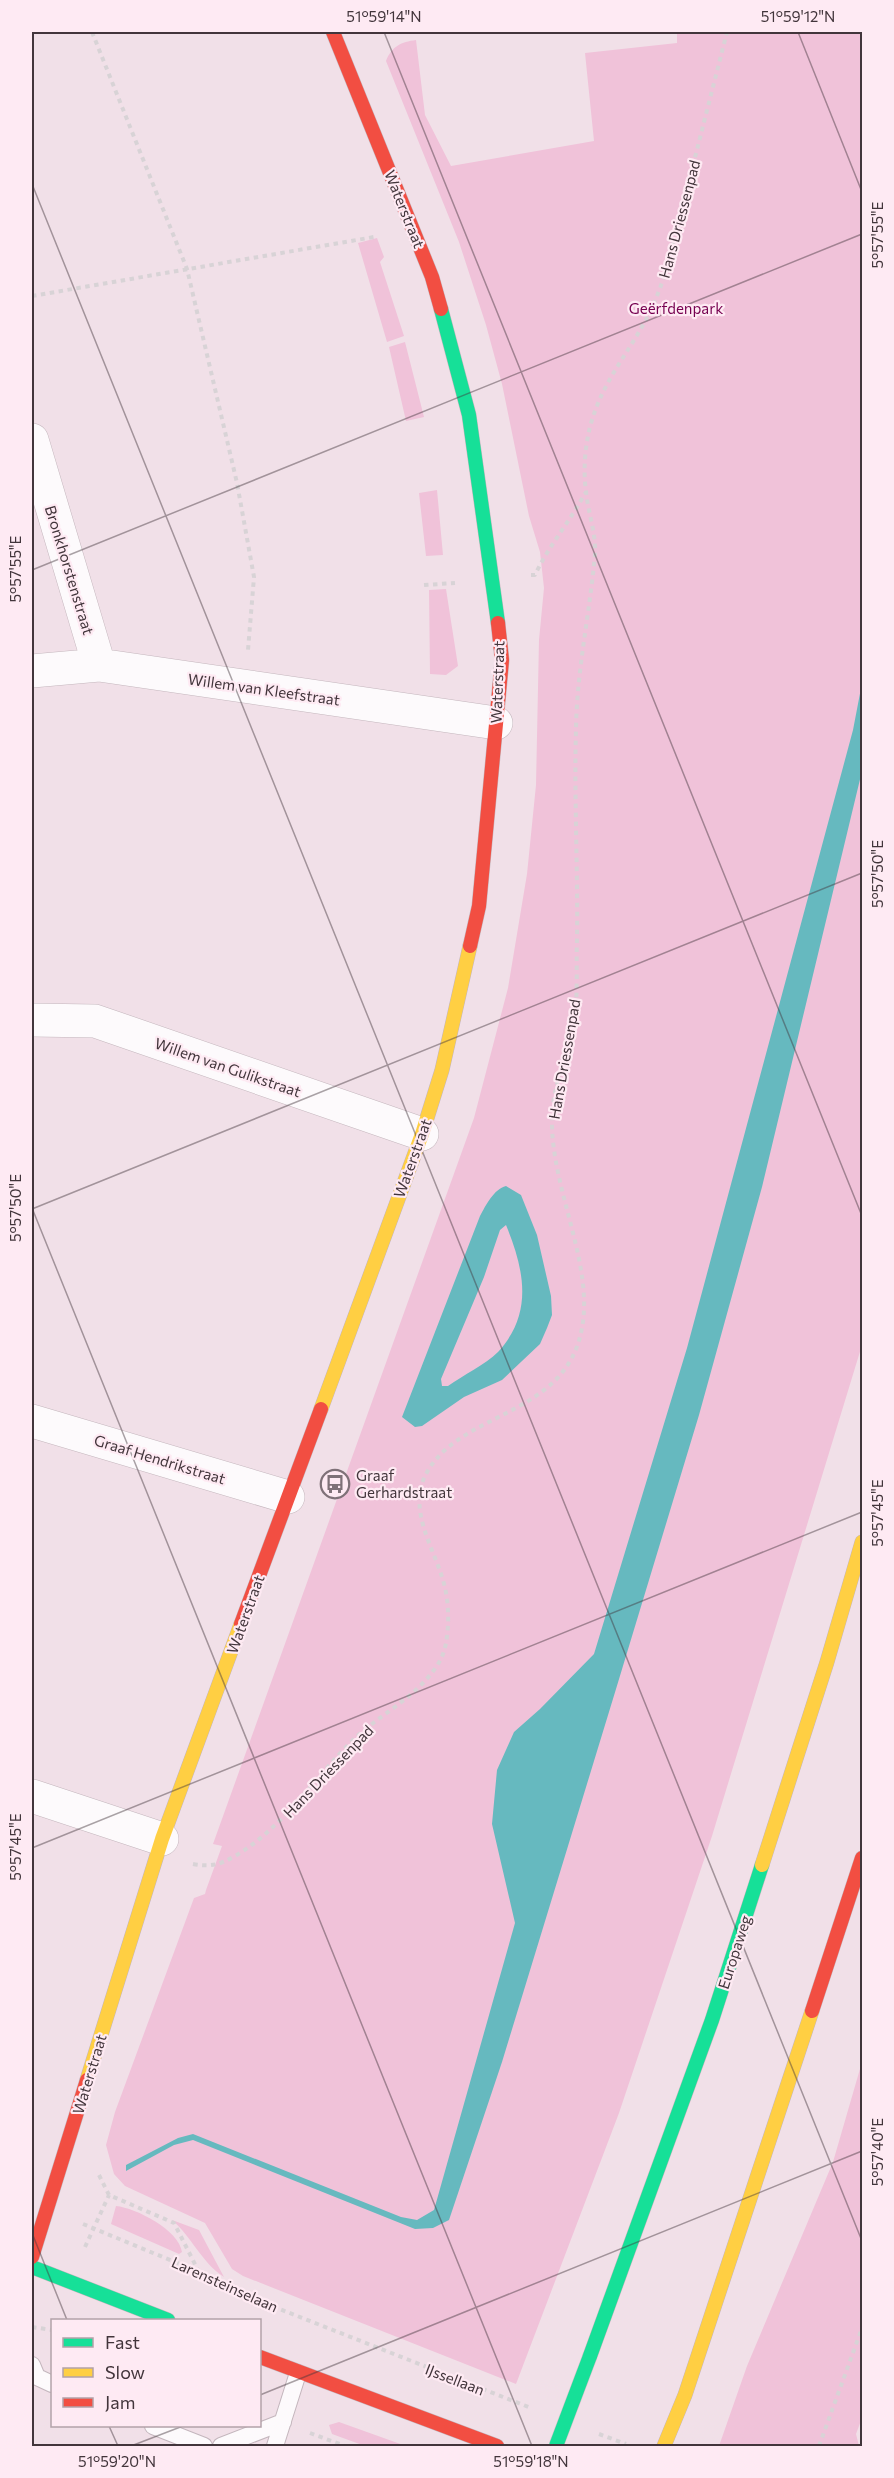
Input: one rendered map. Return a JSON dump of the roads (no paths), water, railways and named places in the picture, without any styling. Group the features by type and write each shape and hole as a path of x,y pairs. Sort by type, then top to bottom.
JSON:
{"main road":[{"name":"Waterstraat","path":"32,2257 162,1839 422,1134 442,1070 479,906 501,660 494,579 469,415 432,277 333,32"},
{"name":"Europaweg","path":"556,2446 712,2020 827,1662 862,1542"},
{"path":"664,2446 685,2395 862,1858"},
{"path":"32,2267 165,2319"},
{"path":"261,2357 497,2446"}],"street":[{"name":"Bronkhorstenstraat","path":"32,440 99,665"},
{"name":"Willem van Kleefstraat","path":"32,671 99,665 496,723"},
{"name":"Willem van Gulikstraat","path":"32,1020 95,1021 422,1134"},
{"name":"Graaf Hendrikstraat","path":"32,1421 288,1497"},
{"path":"32,1796 162,1839"}],"lane":[{"path":"32,2365 37,2377 51,2384"},
{"path":"275,2446 298,2373"},
{"path":"221,2446 283,2422"},
{"path":"156,2427 204,2446"}],"water":[{"path":"862,683 862,771 762,1187 699,1415 616,1689 502,2062 449,2220 433,2228 415,2229 193,2140 174,2145 126,2171 126,2165 178,2138 193,2134 401,2217 417,2220 434,2210 515,1923 492,1824 497,1770 514,1732 594,1654 687,1348 853,730"},
{"path":"506,1186 521,1195 537,1235 551,1296 552,1315 540,1344 502,1380 464,1397 422,1426 415,1427 402,1417 480,1216 491,1198","holes":["506,1225 521,1274 522,1290 517,1322 509,1337 493,1357 448,1386 442,1386 441,1379 484,1277 500,1230"]}],"place":[{"name":"Graaf Gerhardstraat","path":"335,1484"}],"park label":[{"name":"Geërfdenpark","path":"676,308"}]}
